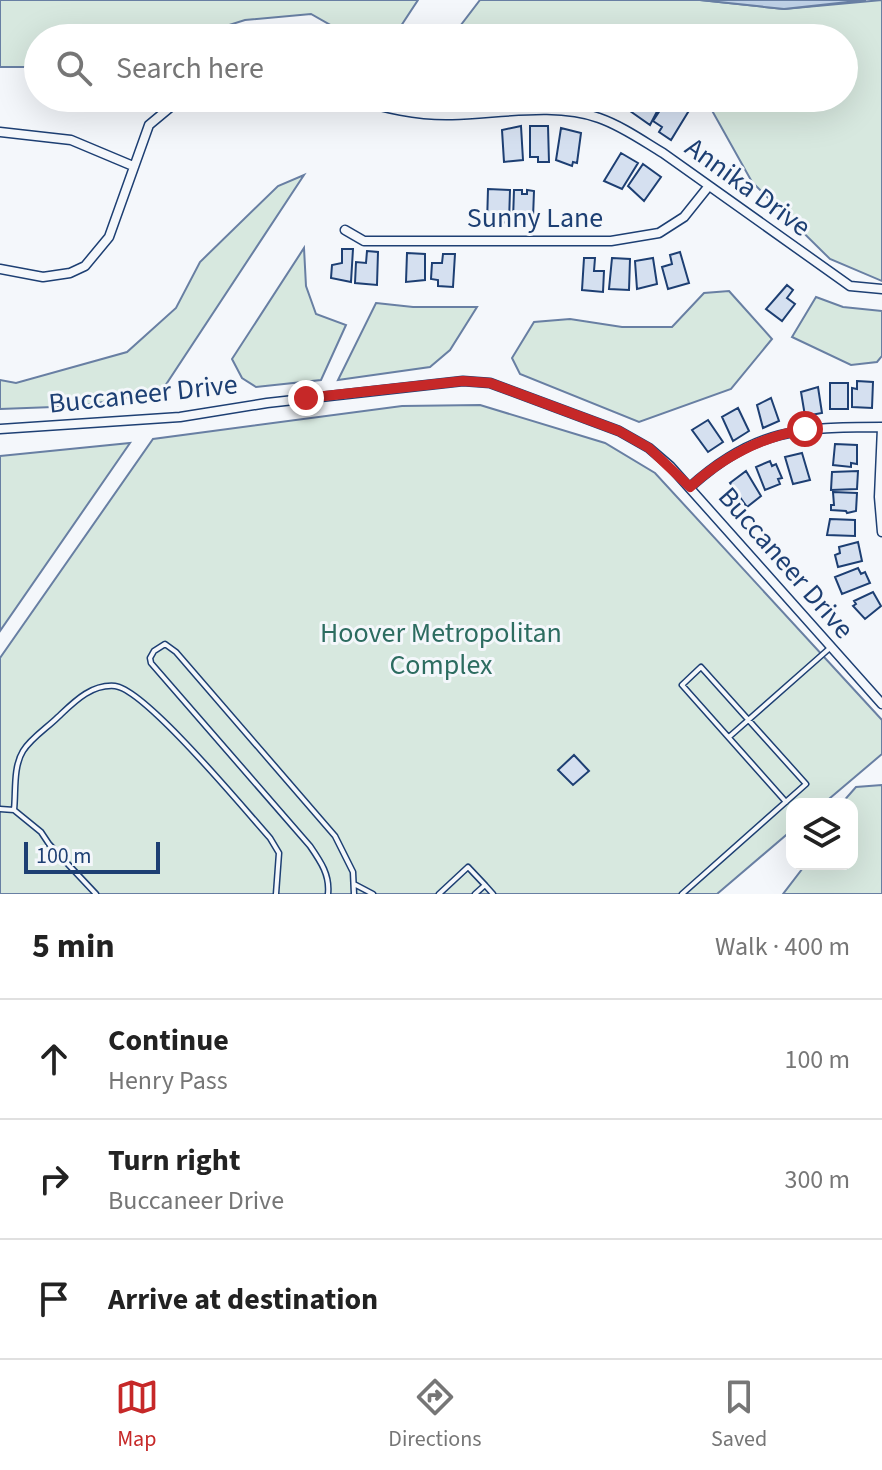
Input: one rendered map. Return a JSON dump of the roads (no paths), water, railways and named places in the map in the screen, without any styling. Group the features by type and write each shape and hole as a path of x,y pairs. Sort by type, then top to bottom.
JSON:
{"street":[{"path":"0,269 43,277 70,273 85,266 109,237 149,125 165,112"},
{"name":"Annika Drive","path":"408,112 450,115 497,112"},
{"name":"Annika Drive","path":"548,112 598,117 634,135 850,286 882,289"},
{"path":"0,132 71,140 133,166"},
{"name":"Sunny Lane","path":"345,230 364,241 611,241 659,233 671,227 690,211 708,187"},
{"name":"Buccaneer Drive","path":"0,429 180,417 322,396 463,381 490,383 619,431 649,448 690,487 882,704"},
{"path":"690,487 723,461 767,438 824,427 882,428 879,497 882,532"}],"lane":[{"path":"328,894 329,884 323,866 310,846 151,663 150,658 159,646 165,644 176,652 335,836 346,854 354,894"},
{"path":"729,737 831,647"},
{"path":"682,894 786,802 682,685 701,667 806,784 790,798"},
{"path":"96,894 41,832 14,810 18,761 24,748 75,700 94,689 114,686 129,690 176,735 270,838 279,853 276,894"},
{"path":"0,809 14,810"},
{"path":"439,894 468,867 493,894"},
{"path":"354,884 373,894"},
{"path":"475,894 485,885"}],"water":[{"path":"700,0 866,0 784,9"}],"park label":[{"name":"Hoover Metropolitan Complex","path":"441,649"}]}
